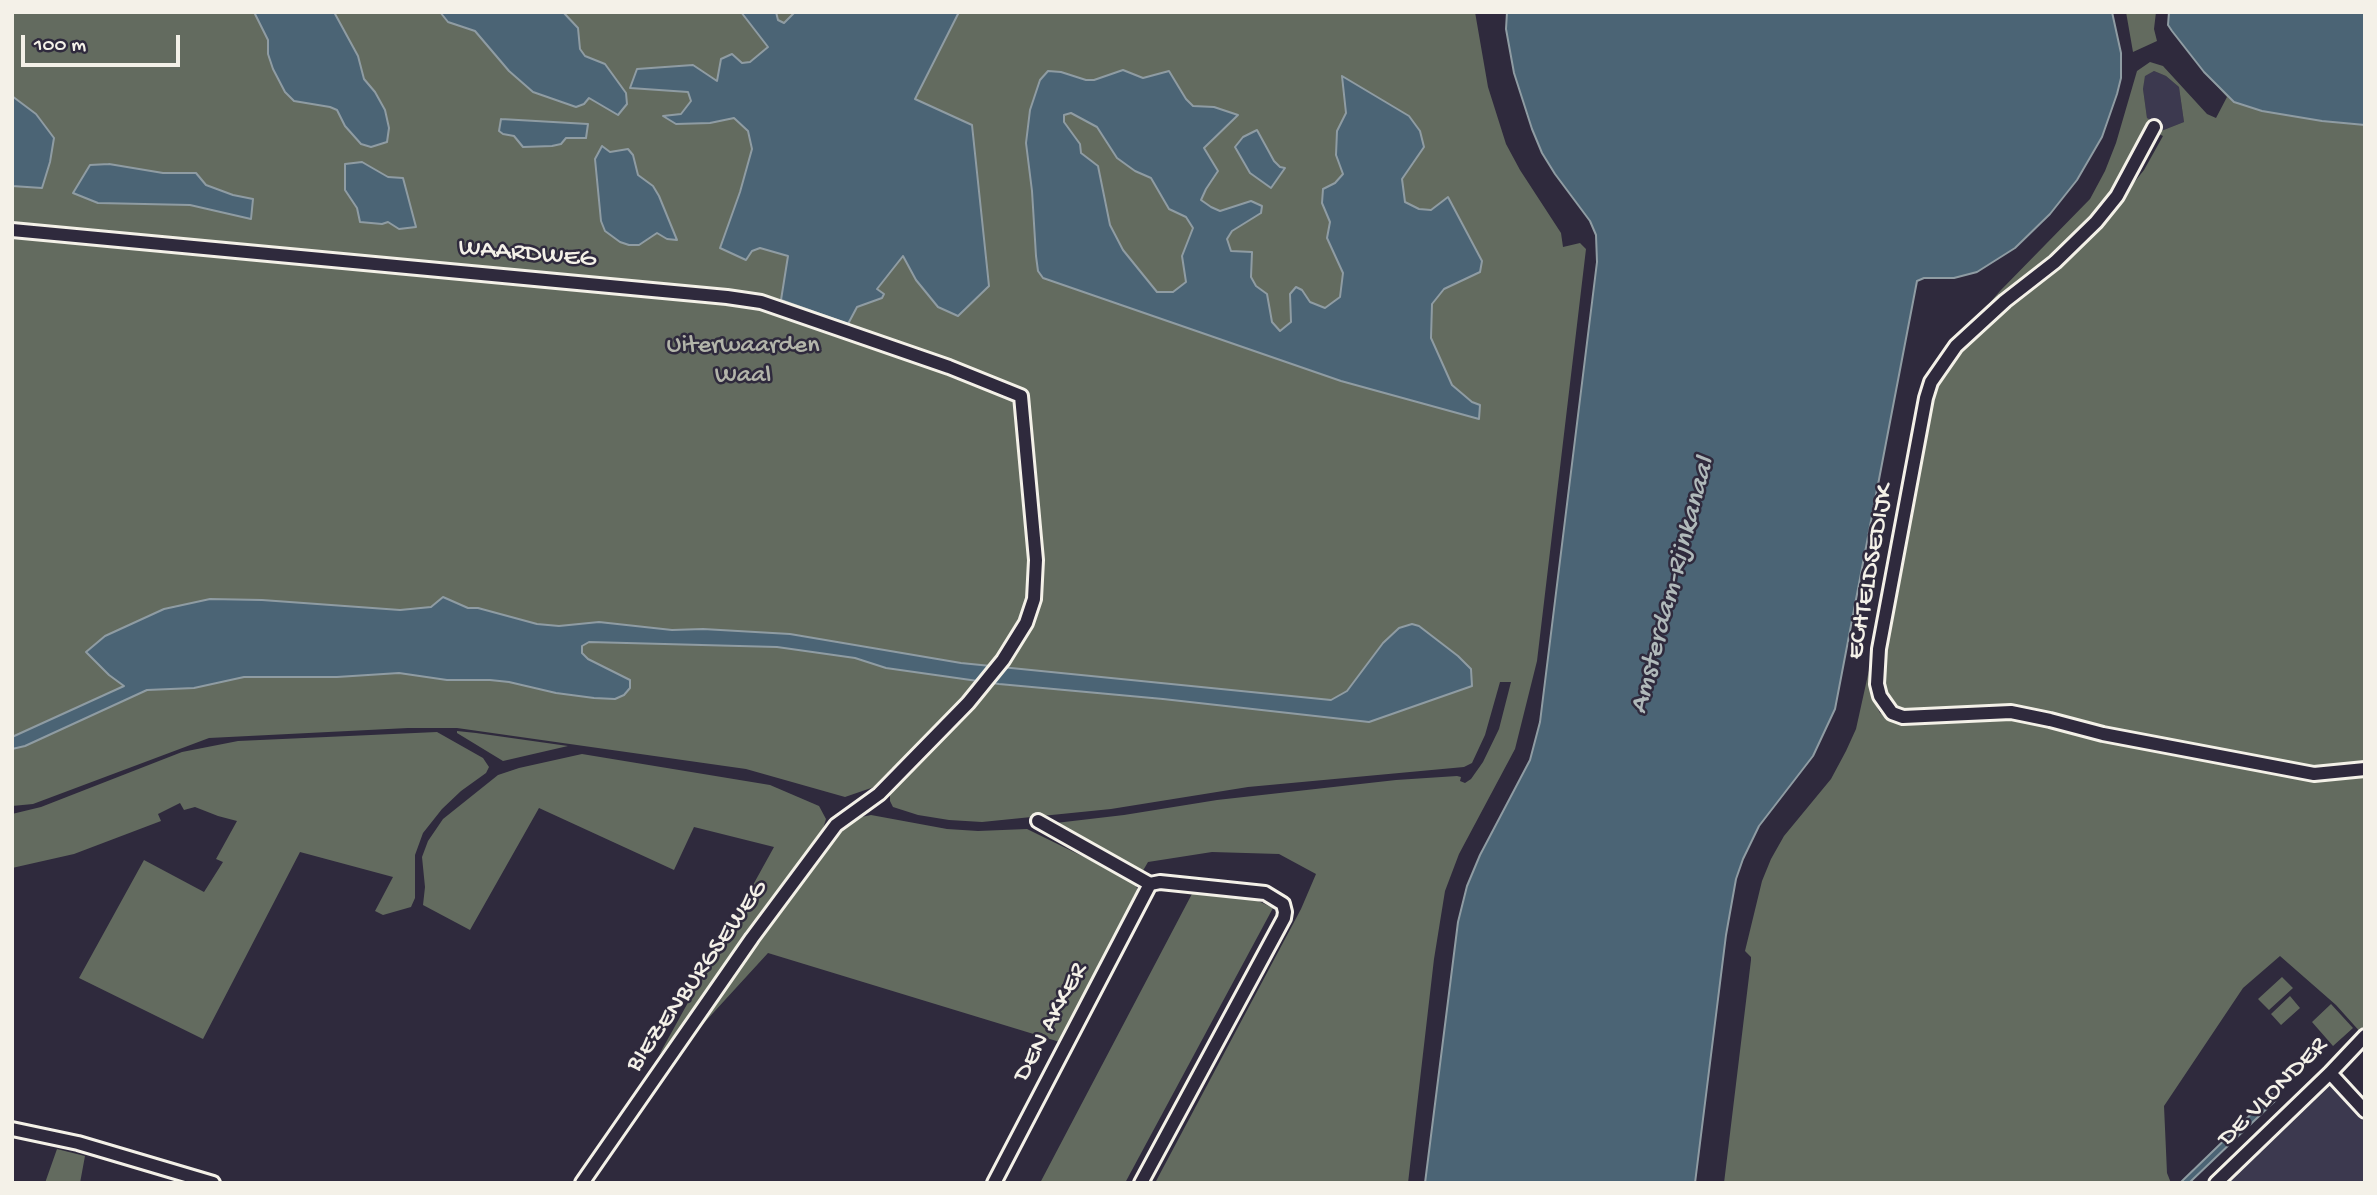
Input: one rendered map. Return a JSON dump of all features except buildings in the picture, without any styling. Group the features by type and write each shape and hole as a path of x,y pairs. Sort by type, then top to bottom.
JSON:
{"street":[{"name":"ECHTELDSEDIJK","path":"2154,127 2117,196 2096,222 2073,247 2005,301 1956,346 1931,382 1879,649 1877,684 1880,696 1892,713 1903,716 2011,712 2103,734 2314,774 2365,769"},
{"name":"WAARDWEG","path":"12,230 713,295 761,302 1021,396"},
{"name":"BIEZENBURGSEWEG","path":"582,1183 752,938 836,825 879,793 980,689 1003,660 1026,623 1034,599 1036,560 1021,396"},
{"path":"1038,821 1150,884 1160,881 1265,893 1283,904 1284,918 1141,1183"},
{"name":"DEN AKKER","path":"994,1183 1150,884"},
{"name":"DE VLONDER","path":"2216,1183 2365,1037"},
{"path":"2330,1073 2365,1111"},
{"path":"12,1129 78,1143 214,1183"}],"shaded area":[{"path":"2154,71 2166,76 2179,87 2184,122 2161,131 2152,126 2147,118 2143,89 2145,75"},
{"path":"2324,1078 2365,1123 2365,1183 2211,1183"}],"green space":[{"name":"Uiterwaarden Waal","path":"12,12 1475,12 1488,87 1506,144 1561,233 1563,247 1580,243 1586,249 1537,661 1515,749 1459,854 1445,891 1434,959 1408,1183 1155,1183 1301,909 1316,874 1279,854 1212,852 1148,862 1141,874 1047,824 1217,800 1396,780 1457,776 1465,783 1483,762 1499,729 1511,682 1500,682 1485,735 1472,763 1464,767 1248,787 1111,809 982,822 918,815 893,807 890,793 893,782 902,772 892,768 874,787 845,797 746,769 457,728 209,738 33,804 12,806","holes":["384,672 337,677 256,677"]},
{"path":"2126,12 2156,12 2154,29 2157,41 2133,52"},
{"path":"2365,12 2365,761 2315,766 2136,738 2067,720 1898,711 1887,700 1881,676 1929,403 1938,381 1960,350 2073,253 2109,214 2144,170 2163,136 2155,132 2157,129 2161,131 2184,122 2179,87 2166,76 2154,71 2145,76 2143,89 2147,118 2154,122 2114,193 2080,234 1964,333 2000,291 2090,199 2116,143 2137,71 2150,62 2163,66 2207,114 2216,118 2227,97 2172,31"},
{"path":"1875,643 1871,695 1880,713 1889,718 2014,717 2314,778 2365,773 2365,1031 2362,1034 2336,1005 2280,956 2243,988 2164,1106 2167,1173 2171,1183 1724,1183 1751,960 1745,951 1762,881 1784,836 1831,779 1846,751 1856,729"},
{"path":"457,731 476,733 568,746 503,761"},
{"path":"437,732 483,758 489,767 486,773 442,809 423,833 415,855 415,898 411,907 383,915 375,911 393,877 300,852 203,1039 79,978 144,860 204,892 223,862 216,859 237,821 195,807 184,810 180,803 158,814 161,821 74,854 12,868 12,814 41,807 182,752 238,741"},
{"path":"582,754 770,785 819,806 826,819 822,832 699,1006 659,1055 774,847 694,827 674,870 539,808 470,930 423,905 425,887 422,857 428,841 443,819 498,775"},
{"path":"871,815 947,829 1027,829 1135,882 1138,892 1135,903 1063,1043 768,953 692,1036 718,994 847,820"},
{"path":"1194,890 1250,897 1273,908 1125,1183 1040,1183"},
{"path":"2282,977 2293,988 2269,1010 2258,999"},
{"path":"2290,996 2300,1008 2281,1025 2271,1014"},
{"path":"2331,1004 2353,1028 2333,1046 2312,1022"},
{"path":"57,1149 85,1156 80,1183 45,1183"}],"water":[{"path":"254,12 334,12 358,56 364,79 385,110 389,128 387,142 371,147 361,144 345,126 337,110 294,101 285,92 273,69 268,54 268,40"},
{"path":"440,12 563,12 578,28 580,49 585,56 605,64 626,93 627,104 618,115 589,98 576,107 533,92 509,71 475,31 448,22"},
{"path":"741,12 776,12 778,20 784,23 795,12 959,12 915,99 972,125 989,286 958,316 938,307 916,280 903,256 877,289 884,294 882,298 857,307 848,324 781,300 788,256 760,248 752,251 746,260 720,248 752,149 748,131 734,118 710,123 676,124 663,116 681,114 691,101 688,92 630,88 637,69 693,65 717,81 721,59 732,54 742,63 750,62 768,47"},
{"name":"Amsterdam-Rijnkanaal","path":"1507,12 2112,12 2121,53 2121,78 2102,137 2077,180 2050,214 2015,248 1977,272 1954,278 1924,278 1917,281 1835,709 1813,756 1759,826 1736,879 1726,935 1695,1183 1425,1183 1458,922 1467,886 1480,855 1530,760 1540,722 1597,262 1596,235 1590,221 1555,174 1532,129 1514,73 1506,29"},
{"path":"2169,12 2365,12 2365,125 2262,111 2234,102 2204,72 2172,31 2168,25"},
{"path":"1123,70 1143,78 1169,71 1193,106 1214,107 1238,115 1204,148 1218,171 1201,200 1220,211 1251,201 1262,206 1261,213 1232,231 1227,239 1231,251 1252,252 1251,277 1256,286 1267,294 1272,322 1280,331 1291,322 1290,294 1296,287 1302,290 1310,302 1325,308 1340,297 1343,273 1327,238 1330,222 1322,203 1323,189 1335,183 1343,174 1336,155 1337,131 1346,113 1342,76 1409,116 1420,131 1424,147 1402,179 1405,202 1419,209 1431,210 1448,197 1482,261 1480,272 1444,289 1432,304 1431,338 1452,385 1472,402 1480,405 1479,419 1341,381 1043,278 1038,271 1036,256 1026,143 1030,110 1040,80 1048,71 1094,80","holes":["1071,113 1097,127 1117,158 1151,178 1169,209 1186,217 1193,228 1182,256 1186,282 1173,292 1157,292 1123,250 1110,225 1098,166 1081,153 1080,144 1064,122 1064,115"]},
{"path":"12,96 36,114 54,138 42,188 12,186"},
{"path":"501,119 588,124 586,138 566,138 561,144 552,146 523,147 514,136 499,131"},
{"path":"1257,130 1274,161 1285,168 1271,188 1250,173 1235,147 1243,137"},
{"path":"602,146 610,152 628,149 633,155 638,175 653,186 659,196 677,240 667,239 657,233 639,245 629,245 605,231 601,221 595,159"},
{"path":"362,162 388,177 403,178 416,227 399,229 388,222 360,222 357,208 345,190 345,164"},
{"path":"109,164 163,173 196,173 206,185 253,199 251,219 190,205 98,203 73,193 90,165"},
{"path":"443,597 468,608 478,608 537,624 559,626 599,622 672,630 790,634 961,663 1331,700 1347,691 1383,643 1399,628 1412,624 1419,626 1471,669 1472,686 1369,722 999,684 886,668 855,658 777,647 589,642 582,646 582,653 588,659 630,680 630,688 624,695 615,699 594,698 556,693 509,682 447,680 399,673 337,677 244,677 194,688 147,690 25,746 12,749 12,737 124,686 86,652 105,636 164,609 210,599 400,610 431,607"},
{"path":"2272,1094 2277,1099 2189,1183 2180,1183"}]}
